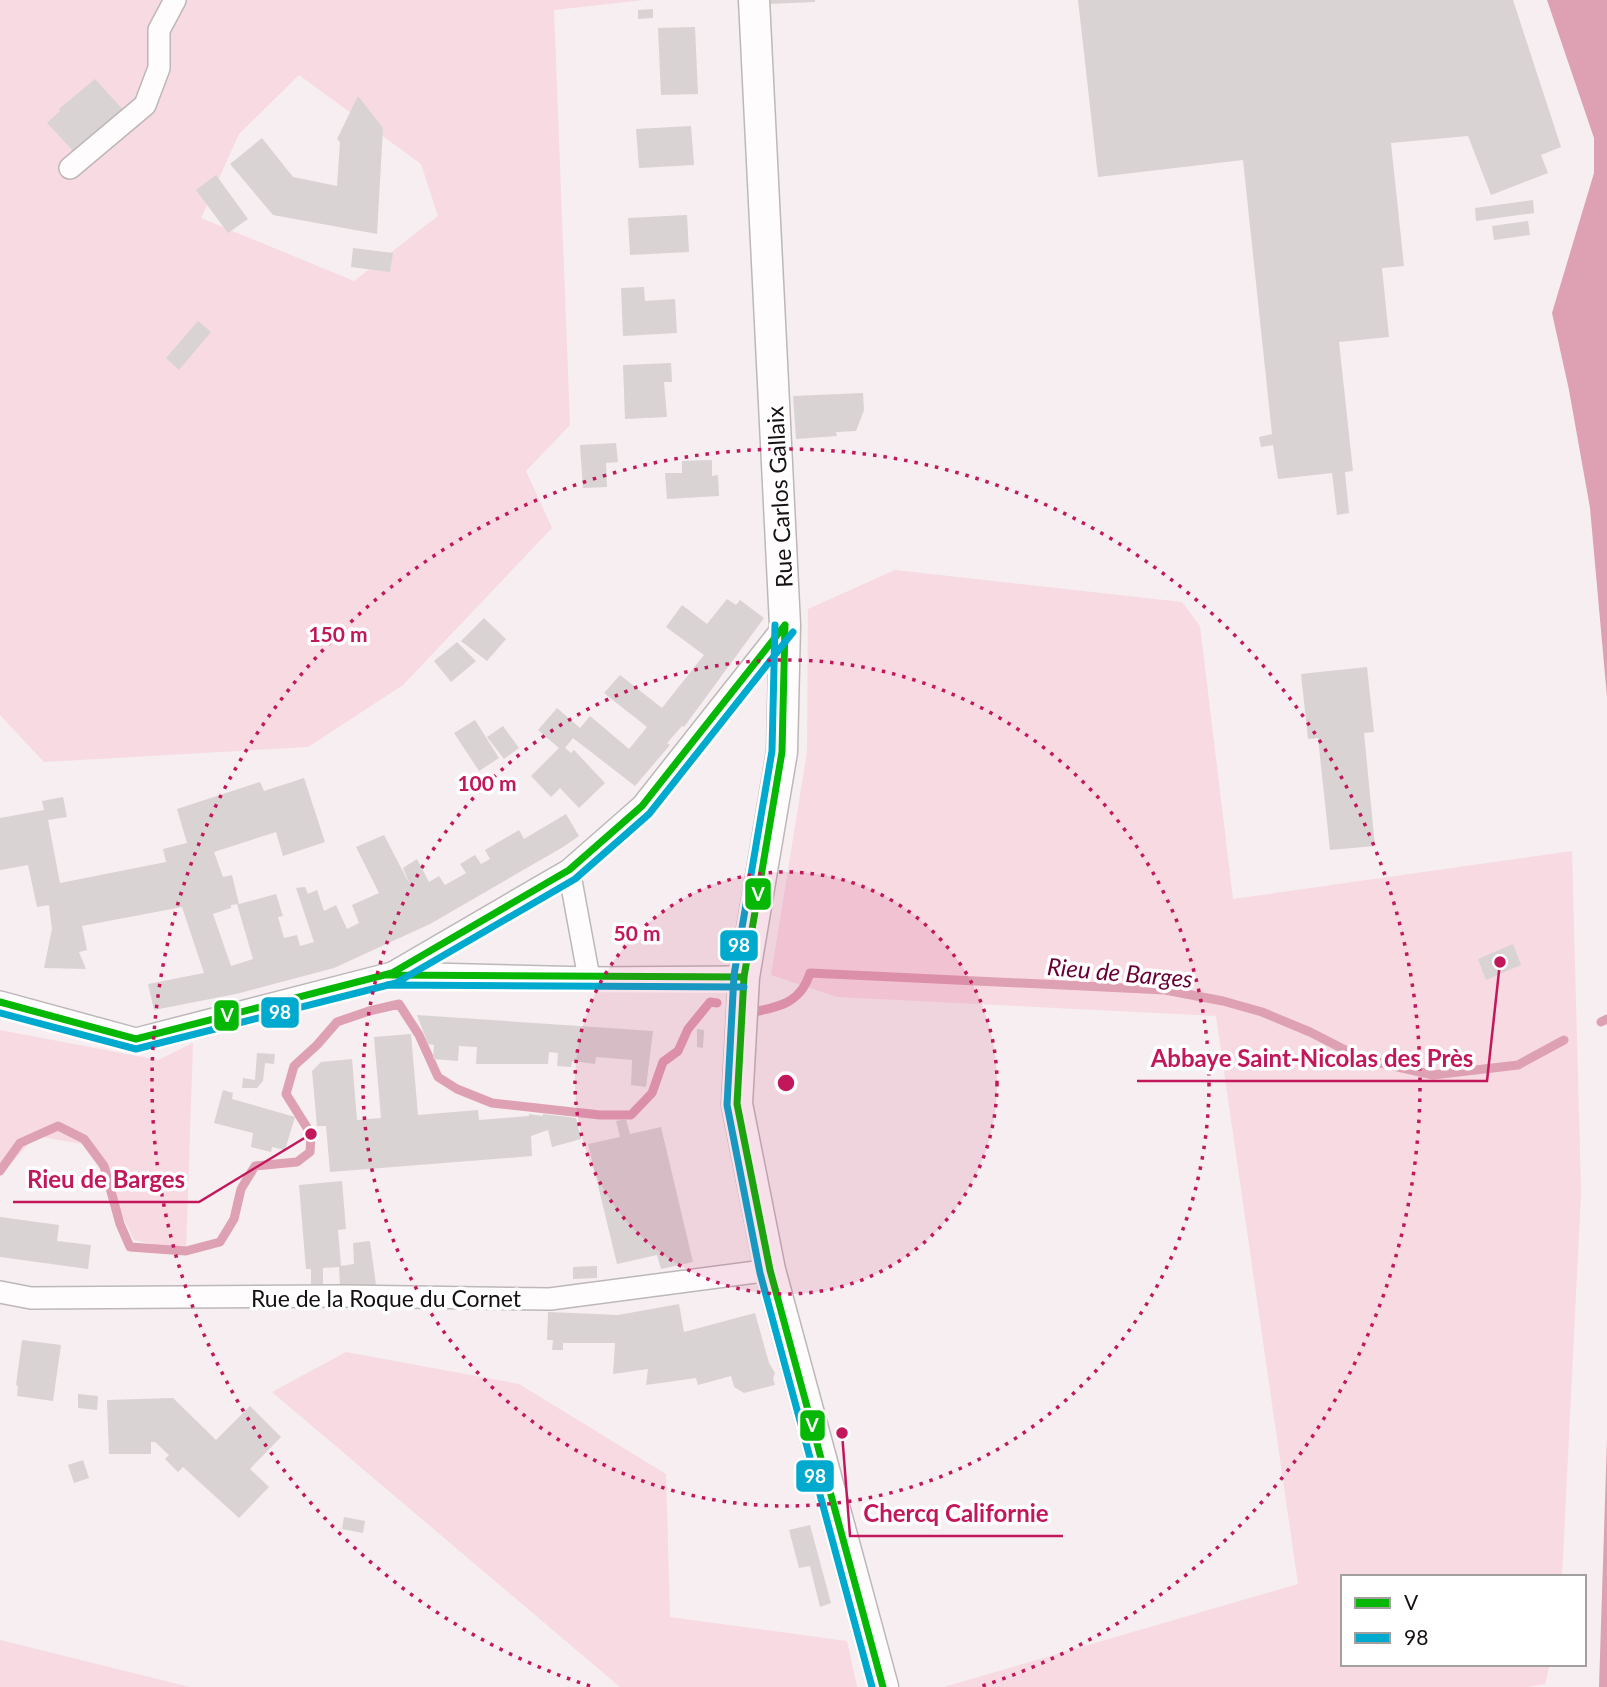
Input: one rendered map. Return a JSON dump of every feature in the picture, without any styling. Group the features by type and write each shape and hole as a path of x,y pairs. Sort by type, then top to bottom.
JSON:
{"main road":[{"name":"Rue Carlos Gallaix","path":"754,0 785,625 782,752 744,977 737,1104 770,1270 883,1687"}],"street":[{"path":"70,168 145,104 159,68 159,30 176,0"},
{"path":"0,1002 136,1039 392,973 569,870 642,806 785,625"},
{"path":"569,870 589,978"},
{"path":"392,973 589,978 744,977"},
{"name":"Rue de la Roque du Cornet","path":"0,1292 31,1298 343,1296 550,1299 770,1270"}],"shaded area":[{"path":"0,0 644,0 554,10 570,425 526,471 552,528 403,685 308,747 44,762 0,715","holes":["299,75 421,164 438,216 354,281 201,218 239,134"]},
{"path":"1547,0 1607,0 1607,697 1590,508 1552,313 1594,173 1594,138"},
{"path":"895,570 1182,602 1200,626 1233,899 1572,851 1581,1192 1562,1575 1341,1575 1341,1666 1550,1666 1545,1684 1527,1687 944,1687 1298,1584 1216,1016 837,997 771,975 807,752 808,609"},
{"path":"0,1030 158,1060 193,1043 186,1251 134,1240 88,1145 36,1136 0,1175"},
{"path":"346,1352 519,1384 666,1474 670,1617 847,1641 857,1687 620,1687 272,1392"},
{"path":"1607,1439 1607,1687 1599,1687"},
{"path":"0,1640 190,1687 0,1687"}],"building":[{"path":"767,0 815,0 815,2 767,4"},
{"path":"1078,0 1513,0 1561,147 1541,155 1548,173 1491,195 1468,136 1391,143 1404,266 1382,268 1389,337 1339,342 1353,471 1345,472 1349,513 1337,515 1332,473 1278,479 1273,445 1261,447 1259,437 1272,434 1243,160 1098,177"},
{"path":"653,9 653,18 638,19 638,10"},
{"path":"695,27 698,94 661,95 658,28"},
{"path":"95,79 128,115 81,159 47,123 59,109"},
{"path":"358,96 383,128 377,234 273,215 230,164 262,138 293,177 337,186 340,142 337,139"},
{"path":"691,126 694,165 639,168 636,129"},
{"path":"216,175 248,219 228,233 196,190"},
{"path":"1533,200 1534,213 1476,221 1475,208"},
{"path":"687,215 689,252 630,255 628,218"},
{"path":"1528,221 1530,235 1494,240 1492,226"},
{"path":"353,248 393,253 390,272 351,267"},
{"path":"644,287 645,301 675,299 677,333 623,336 621,288"},
{"path":"198,321 211,332 179,370 166,358"},
{"path":"671,363 672,382 664,382 667,417 625,419 623,365"},
{"path":"863,393 864,410 856,431 836,432 837,436 796,439 793,396"},
{"path":"616,443 618,462 606,463 607,487 583,488 580,445"},
{"path":"712,460 712,476 718,475 719,496 667,499 665,473 682,473 682,461"},
{"path":"727,599 736,605 740,600 764,618 684,727 667,743 670,745 635,786 573,738 565,748 571,753 574,750 605,783 579,808 560,788 551,797 531,776 559,748 538,730 557,708 580,728 590,716 629,749 647,727 604,693 620,675 662,708 704,655 666,627 682,605 707,624"},
{"path":"484,618 506,639 487,661 461,641"},
{"path":"457,642 476,661 451,682 434,661"},
{"path":"1367,667 1374,732 1364,733 1375,846 1330,850 1318,738 1308,739 1301,674"},
{"path":"475,720 499,758 479,771 454,733"},
{"path":"503,726 519,748 504,759 487,737"},
{"path":"304,778 325,842 283,856 276,832 214,852 223,877 232,875 239,904 276,894 283,916 278,917 284,938 297,935 300,946 314,942 296,888 305,887 308,894 317,890 324,911 336,905 347,929 359,923 352,905 379,893 356,847 384,835 410,885 403,868 417,859 429,882 439,876 445,885 466,873 460,864 475,855 481,864 490,859 485,850 519,830 524,839 566,814 579,836 430,924 334,968 236,994 154,1010 148,984 204,973 182,907 82,926 87,950 79,952 86,969 44,968 52,929 49,905 37,907 28,865 0,870 0,818 44,810 42,801 63,797 67,817 48,820 60,883 166,862 163,849 187,843 177,809 260,782 264,791","holes":["237,904 253,959 231,966 213,914"]},
{"path":"1513,944 1521,965 1486,980 1478,959"},
{"path":"417,1015 653,1031 646,1087 631,1085 632,1060 596,1057 595,1064 572,1061 571,1067 557,1066 558,1053 549,1052 548,1064 476,1064 477,1047 459,1046 458,1061 433,1059 434,1045 428,1044"},
{"path":"697,1029 704,1030 703,1048 697,1047"},
{"path":"411,1034 418,1115 478,1110 479,1120 529,1114 576,1118 581,1139 552,1147 548,1130 531,1136 532,1156 330,1172 326,1126 317,1126 312,1071 321,1062 352,1059 357,1120 381,1118 374,1037"},
{"path":"257,1053 275,1054 274,1064 265,1063 263,1081 257,1088 242,1088 243,1078 255,1080"},
{"path":"223,1090 233,1093 232,1099 295,1117 285,1150 272,1147 271,1152 251,1147 253,1133 214,1123"},
{"path":"626,1119 630,1134 661,1127 693,1262 661,1269 657,1255 617,1264 588,1144 620,1137 616,1121"},
{"path":"342,1181 346,1229 338,1230 341,1266 354,1264 353,1243 370,1241 376,1285 340,1285 339,1267 323,1268 323,1284 311,1284 311,1269 306,1269 299,1185"},
{"path":"0,1217 59,1225 57,1241 91,1245 88,1269 0,1257"},
{"path":"597,1266 597,1278 573,1279 573,1267"},
{"path":"679,1304 684,1332 755,1313 769,1363 775,1373 775,1385 744,1393 734,1387 731,1376 698,1385 696,1378 646,1385 648,1369 613,1374 615,1343 563,1343 563,1350 552,1350 553,1340 547,1340 548,1312 618,1315"},
{"path":"22,1340 61,1345 53,1401 17,1396"},
{"path":"78,1394 98,1396 97,1410 78,1408"},
{"path":"173,1398 216,1440 250,1406 281,1437 250,1469 269,1487 239,1518 183,1467 178,1472 165,1459 169,1455 155,1442 151,1442 151,1454 109,1454 107,1400"},
{"path":"83,1460 89,1478 74,1483 68,1465"},
{"path":"344,1517 365,1521 363,1533 342,1529"},
{"path":"810,1525 831,1603 820,1607 810,1566 799,1568 789,1530"}],"waterway":[{"name":"Rieu de Barges","path":"754,1012 796,997 810,973 1165,990 1223,1001 1262,1012 1310,1032 1363,1059 1433,1075 1518,1065 1564,1040"},
{"name":"Rieu de Barges","path":"0,1171 20,1143 58,1126 84,1139 104,1166 120,1224 130,1247 186,1251 220,1242 234,1219 241,1189 255,1166 297,1162 310,1152 311,1134 286,1094 294,1066 337,1022 399,1004 419,1035 438,1077 457,1089 492,1103 600,1115 631,1115 652,1093 663,1062 678,1051 688,1029 710,1002 717,1003"},
{"name":"Rieu de Barges","path":"1601,1022 1607,1019"}],"transit line":[{"name":"98","path":"775,625 772,751 734,975 727,1105 760,1273 872,1687"},
{"name":"V","path":"785,625 782,752 744,977 737,1104 770,1270 883,1687"},
{"name":"V","path":"0,1002 136,1039 392,973 569,870 642,806 785,625"},
{"name":"98","path":"0,1013 136,1049 396,983 575,879 649,814 793,632"},
{"name":"V","path":"387,975 744,977"},
{"name":"98","path":"387,985 744,987"}],"place":[{"name":"Abbaye Saint-Nicolas des Près","path":"1500,962"},
{"name":"Rieu de Barges","path":"311,1134"},
{"name":"Chercq Californie","path":"842,1433"}]}
